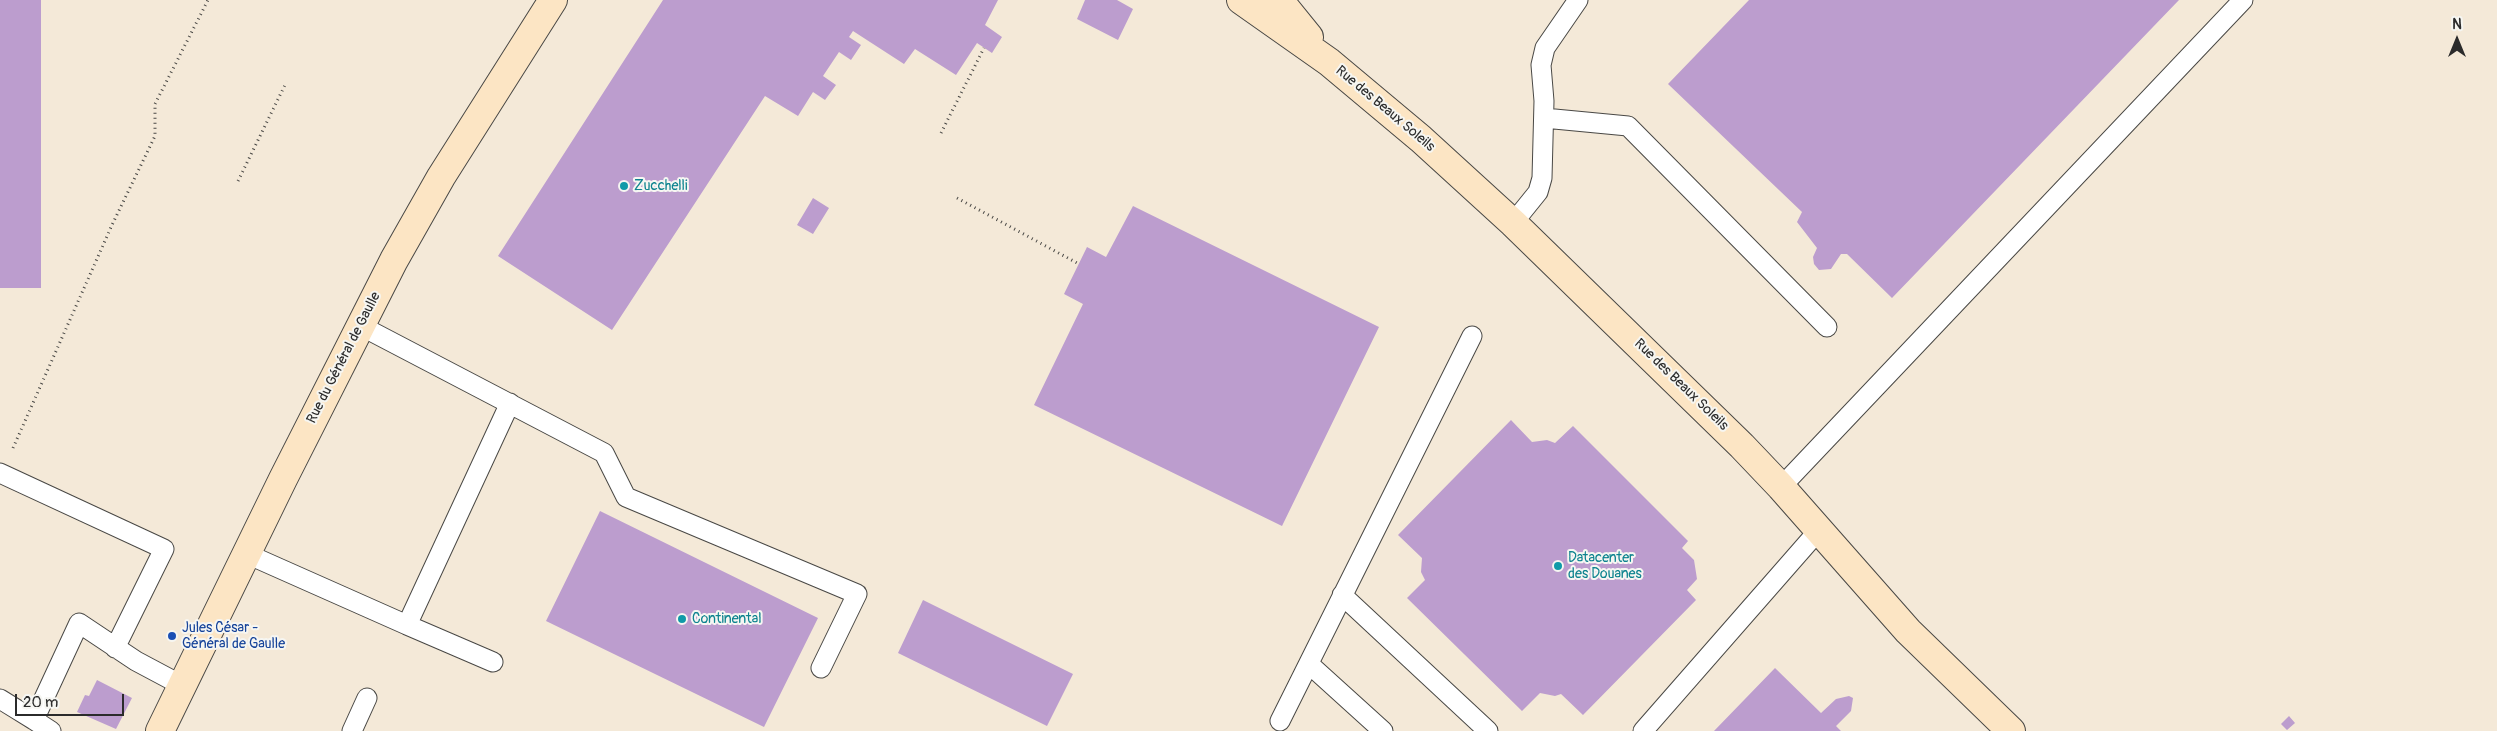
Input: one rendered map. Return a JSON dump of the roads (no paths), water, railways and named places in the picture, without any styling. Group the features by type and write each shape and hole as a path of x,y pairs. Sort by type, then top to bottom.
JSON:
{"main road":[{"name":"Rue du Général de Gaulle","path":"160,731 394,260 441,177 553,0"},
{"name":"Rue des Beaux Soleils","path":"1279,0 1329,62"},
{"name":"Rue des Beaux Soleils","path":"1250,3 1329,62 1421,139 1695,398 1781,487 1908,631 2011,731"}],"lane":[{"path":"1512,223 1538,192 1542,178 1544,118 1541,65 1545,48 1578,0"},
{"path":"1781,487 2243,0"},
{"path":"1544,118 1628,126 1827,327"},
{"path":"361,326 604,453 626,497 857,594 821,668"},
{"path":"1280,721 1472,336"},
{"path":"407,625 510,403"},
{"path":"1,474 164,549 115,648"},
{"path":"1643,731 1819,530"},
{"path":"247,554 492,662"},
{"path":"1342,596 1488,731"},
{"path":"34,720 79,623 115,648 183,686"},
{"path":"1309,664 1383,731"},
{"path":"352,731 367,698"},
{"path":"0,699 51,731"}],"place":[{"name":"Zucchelli","path":"624,186"},
{"name":"Datacenter des Douanes","path":"1558,566"},
{"name":"Continental","path":"682,619"},
{"name":"Jules César - Général de Gaulle","path":"172,636"}]}
